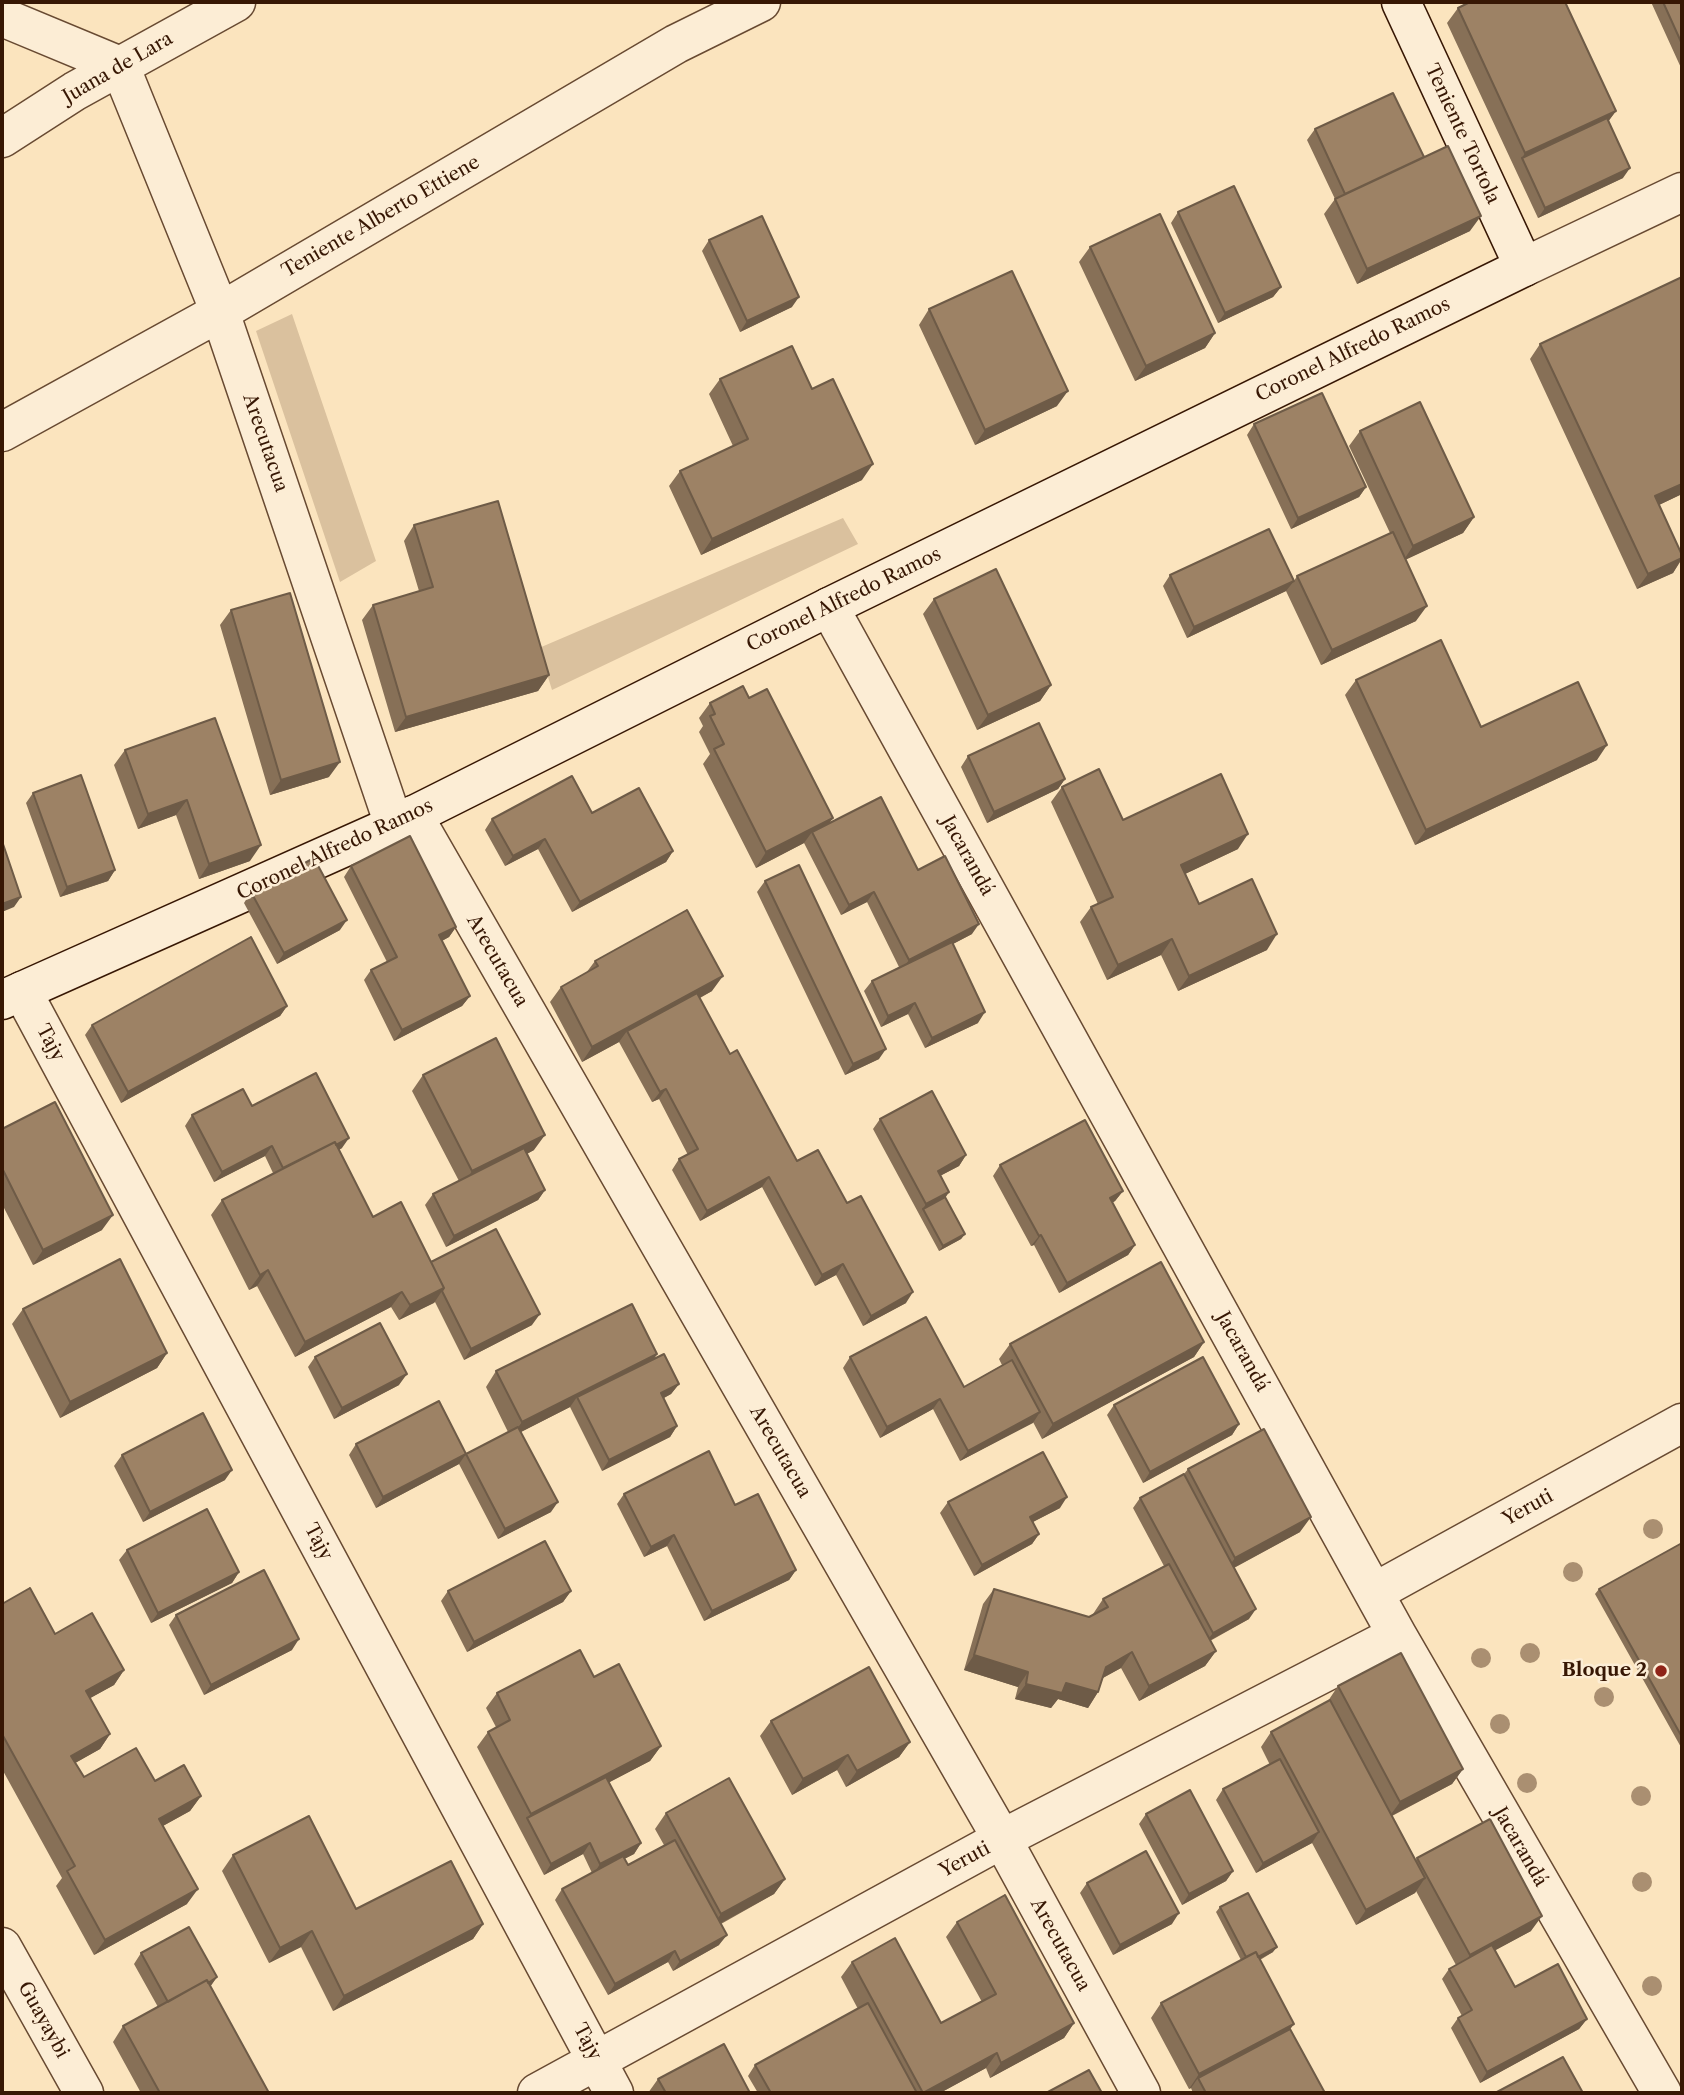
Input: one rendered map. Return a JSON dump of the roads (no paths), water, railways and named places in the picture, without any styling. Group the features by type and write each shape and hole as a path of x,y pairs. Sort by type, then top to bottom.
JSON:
{"street":[{"name":"Juana de Lara","path":"2,138 120,66 236,2"},
{"name":"Teniente Alberto Ettiene","path":"2,432 220,312 676,44 761,2"},
{"name":"Teniente Tortola","path":"1401,2 1524,267"},
{"path":"2,17 120,66"},
{"name":"Arecutacua","path":"120,66 220,312 404,820 1002,1839 1141,2093"},
{"name":"Coronel Alfredo Ramos","path":"12,996 404,820 829,607 1682,192"},
{"name":"Jacarandá","path":"829,607 1397,1635 1662,2093"},
{"name":"Tajy","path":"12,996 614,2093"},
{"name":"Yeruti","path":"1375,1592 1682,1423"},
{"name":"Yeruti","path":"537,2093 1002,1839 1397,1635"},
{"name":"Guayaybi","path":"2,1947 84,2093"}],"place":[{"name":"Bloque 2","path":"1661,1671"}]}
